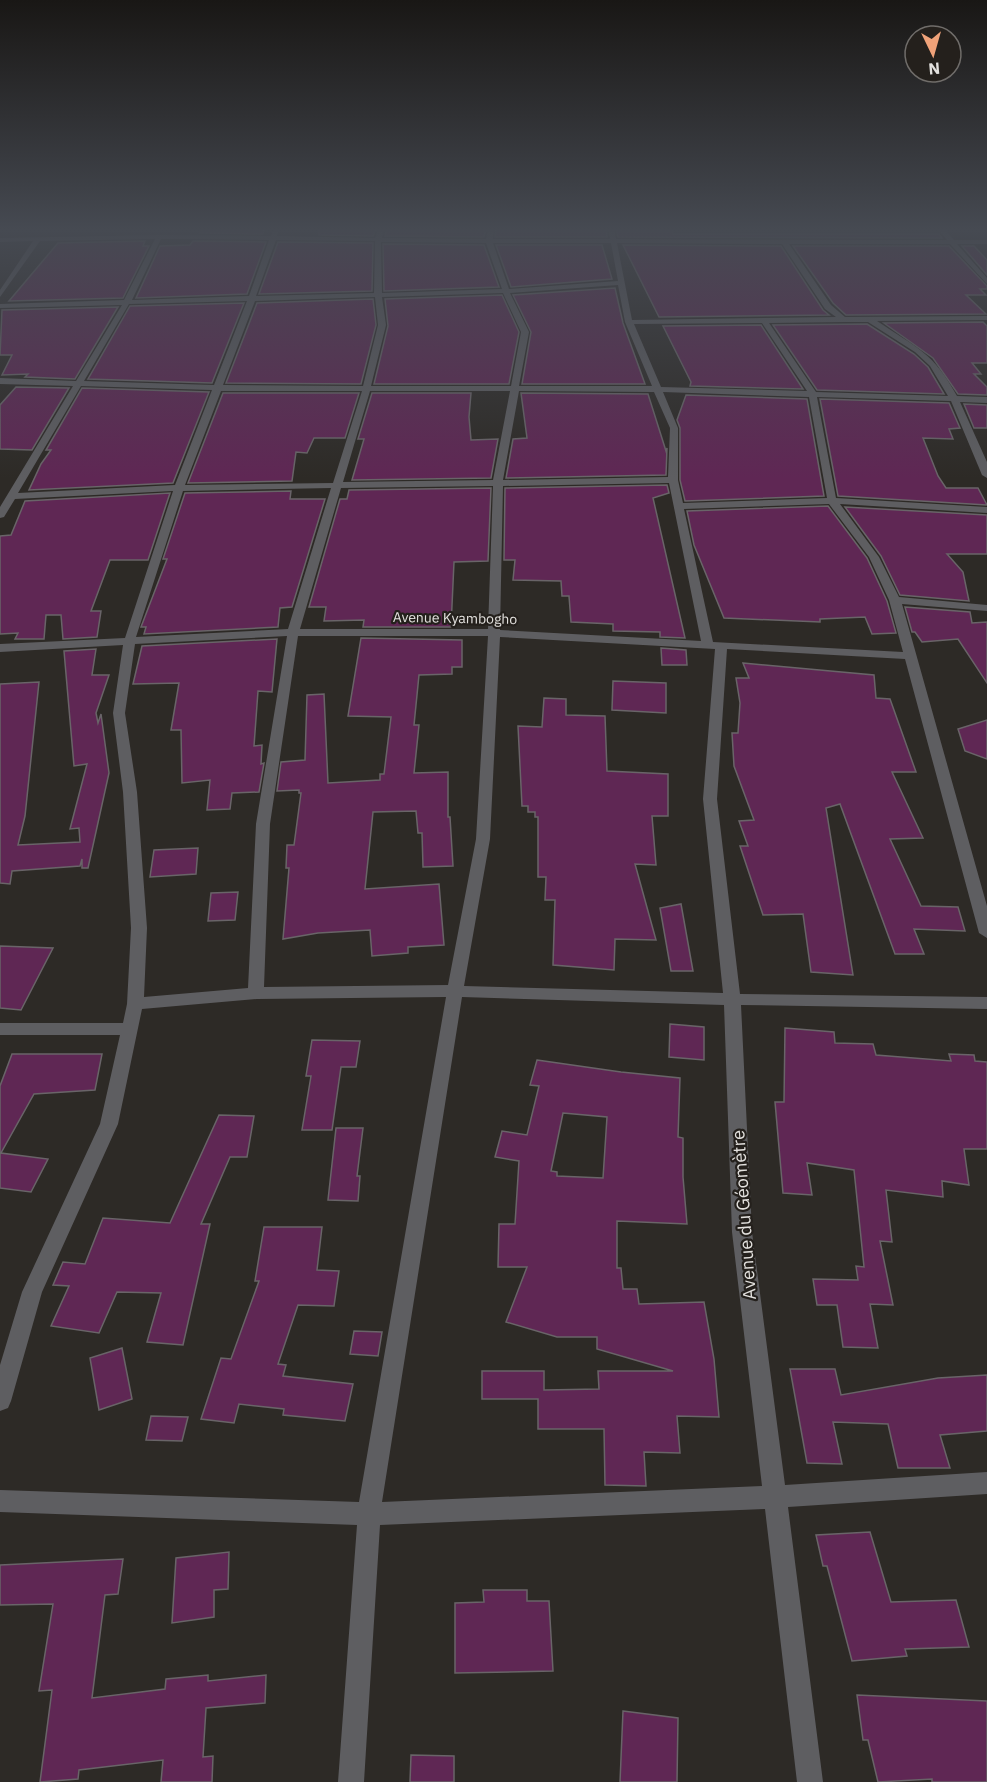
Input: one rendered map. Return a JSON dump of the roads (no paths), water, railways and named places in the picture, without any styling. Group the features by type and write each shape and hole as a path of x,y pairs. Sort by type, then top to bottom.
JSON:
{"street":[{"path":"0,515 122,311"},
{"path":"0,1401 32,1292 109,1124 135,1004 139,928 130,792 119,713 129,642 179,488 247,311"},
{"path":"256,993 263,824 293,632 367,387 382,325 380,311"},
{"path":"351,1782 369,1514 455,991 483,839 494,633 498,481 525,330 516,311"},
{"name":"Avenue du Géomètre","path":"627,311 629,322 674,428 673,480 715,645 710,800 732,998 744,1255 810,1782"},
{"path":"833,311 844,320"},
{"path":"629,322 987,318"},
{"path":"763,319 812,392 831,501 874,557 895,600 987,933"},
{"path":"869,319 926,356 952,398 978,449 987,475"},
{"path":"0,381 219,388 657,389 812,392 987,400"},
{"path":"11,496 336,484 673,480"},
{"path":"678,506 831,501 987,510"},
{"path":"895,600 987,608"},
{"name":"Avenue Kyambogho","path":"0,648 293,632 494,633 910,656"},
{"path":"135,1004 256,993 455,991 732,998 871,1005 987,1003"},
{"path":"0,1029 130,1029"},
{"path":"0,1501 369,1514 773,1497 987,1483"}]}
